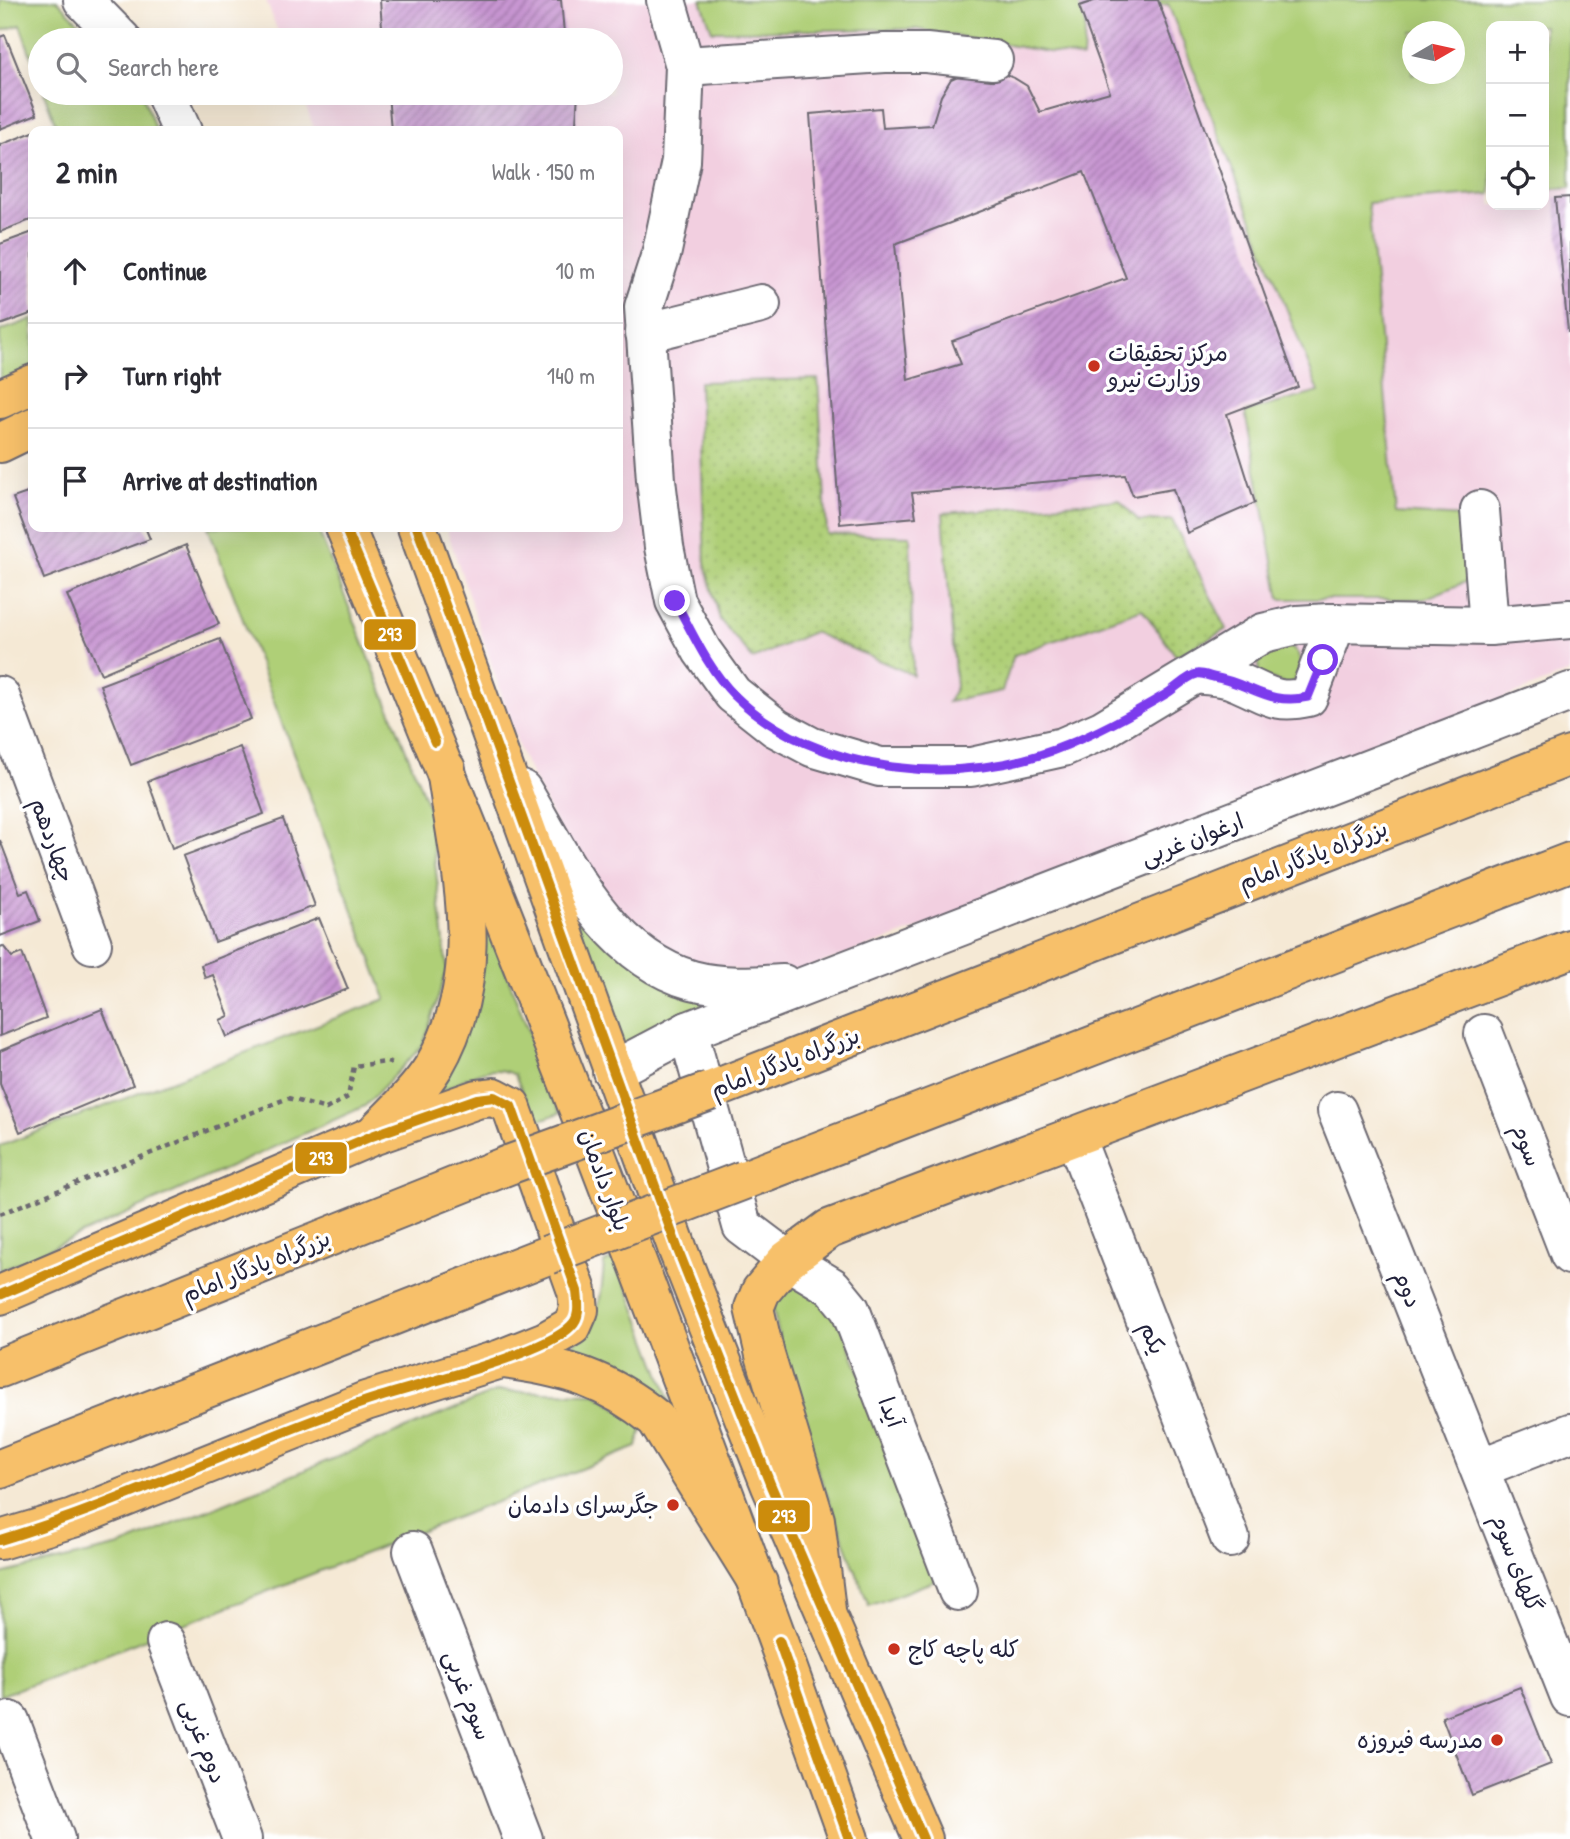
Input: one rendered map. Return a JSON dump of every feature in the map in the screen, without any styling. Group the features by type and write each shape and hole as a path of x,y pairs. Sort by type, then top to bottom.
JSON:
{"main road":[{"path":"0,399 28,386"},
{"path":"0,443 28,429"},
{"name":"بلوار دادمان","path":"347,532 446,769 570,1086 758,1583 849,1839"},
{"name":"بلوار دادمان","path":"419,532 678,1250 771,1486 923,1839"},
{"name":"بزرگراه یادگار امام","path":"0,1368 511,1164 710,1091 1570,756"},
{"path":"372,1136 424,1079 451,1030 468,965 469,930 446,769"},
{"path":"0,1469 1570,862"},
{"path":"826,1610 815,1520 765,1355 754,1308 761,1291 787,1260 830,1229 1570,950"},
{"path":"0,1295 372,1136 477,1099 494,1097 511,1107 577,1291 579,1310 572,1326 546,1341 501,1359 366,1401 73,1518 0,1540"},
{"path":"501,1359 555,1366 598,1380 638,1404 656,1419 758,1583"}],"street":[{"path":"83,0 110,28"},
{"path":"666,0 685,66 681,161 662,251 634,333 656,480 675,601 702,651 733,694 776,728 812,747 880,767 971,767 1063,747 1102,730 1263,633 1297,625 1336,623 1489,626 1570,619"},
{"path":"685,66 926,52 993,60"},
{"path":"171,105 181,126"},
{"path":"634,333 761,304"},
{"path":"1480,510 1489,626"},
{"path":"1197,674 1233,680 1269,699 1289,701 1308,697 1336,623"},
{"name":"ارغوان غربی","path":"612,1071 688,1031 1570,692"},
{"name":"چهاردهم","path":"0,696 92,944"},
{"name":"ارغوان غربی","path":"501,754 577,882 618,933 647,958 691,979 713,984 737,986 813,983"},
{"name":"آیدا","path":"688,1031 742,1226 787,1260 832,1287 850,1309 958,1591"},
{"name":"سوم","path":"1484,1034 1570,1255"},
{"name":"دوم","path":"1337,1111 1480,1468"},
{"name":"یکم","path":"1075,1137 1230,1538"},
{"path":"1480,1468 1570,1433"},
{"name":"گلهای سوم","path":"1480,1468 1570,1697"},
{"name":"سوم غربی","path":"413,1551 523,1839"},
{"name":"دوم غربی","path":"166,1642 242,1839"},
{"path":"10,1721 55,1839"}],"path":[{"path":"0,1214 288,1098 326,1110 348,1097 354,1066 387,1062 424,1079"}],"shaded area":[{"name":"مرکز تحقیقات وزارت نیرو","path":"266,0 1570,0 1570,672 934,923 802,970 769,977 656,953 570,852 520,751 448,532 623,532 623,126 313,126 305,105 623,105 623,28 276,28"}],"green space":[{"path":"0,0 57,0 84,28 28,28 28,47 20,25 0,31"},
{"path":"701,0 1570,0 1570,188 1549,190 1549,21 1486,21 1486,194 1368,203 1396,513 1465,517 1470,580 1424,599 1280,599 1245,412 1319,392 1168,4 1086,17 1083,58 916,29 712,31"},
{"path":"48,105 146,105 154,126 56,126"},
{"path":"28,321 28,369 0,381 0,331"},
{"path":"818,379 827,534 910,536 913,675 813,632 753,659 720,620 705,563 699,382"},
{"path":"1119,500 1139,521 1172,520 1227,629 1176,656 1142,609 1014,655 1002,691 948,702 956,687 943,513"},
{"path":"210,532 319,532 429,808 447,970 423,1045 365,1106 0,1271 0,1146 386,999"},
{"path":"1285,644 1296,653 1300,663 1298,674 1290,686 1258,675 1260,653"},
{"path":"557,870 585,914 746,993 624,1046"},
{"path":"478,899 560,1113 535,1122 515,1075 504,1071 481,1072 426,1099"},
{"path":"616,1258 688,1447 563,1355 590,1324 599,1304 604,1263"},
{"path":"798,1282 836,1311 940,1579 869,1606 797,1416 772,1305 776,1292"},
{"path":"498,1391 595,1393 643,1426 637,1447 0,1696 0,1574 120,1546"}],"building":[{"path":"380,0 561,0 564,28 382,28"},
{"path":"1097,0 1158,0 1298,387 1227,414 1255,503 1187,533 1173,489 1133,496 1125,475 912,493 916,517 840,524 810,114 881,108 883,128 932,125 941,96 951,79 967,72 1001,73 1014,78 1027,86 1040,112 1110,92 1079,6","holes":["1084,172 1126,278 952,341 961,364 908,380 895,244"]},
{"path":"5,35 28,92 28,105 33,105 37,114 0,129 0,37"},
{"path":"389,105 577,105 575,126 391,126"},
{"path":"28,134 28,221 0,232 0,145"},
{"path":"1570,197 1570,332 1568,332 1555,198"},
{"path":"28,234 28,315 0,325 0,244"},
{"path":"28,493 28,532 147,532 150,539 44,579 13,498"},
{"path":"186,545 219,624 101,674 67,595"},
{"path":"220,639 251,719 131,765 100,685"},
{"path":"240,747 264,814 172,848 148,781"},
{"path":"283,819 315,906 215,942 183,856"},
{"path":"0,840 20,893 28,890 40,921 0,936"},
{"path":"319,918 348,989 227,1037 220,1020 229,1016 213,975 205,978 201,965"},
{"path":"3,946 12,957 22,953 46,1018 0,1036 0,947"},
{"path":"102,1009 133,1085 20,1132 0,1084 0,1051"},
{"name":"مدرسه فیروزه","path":"1520,1687 1551,1764 1472,1795 1442,1717"}],"transit line":[{"name":"293","path":"347,532 435,742"},
{"name":"293","path":"419,532 678,1250 771,1486 923,1839"},
{"name":"293","path":"0,1295 372,1136 477,1099 494,1097 511,1106 577,1291 578,1305 578,1314 571,1326 534,1348 321,1417 93,1508 0,1540"},
{"name":"293","path":"779,1641 849,1839"}],"place":[{"name":"مرکز تحقیقات وزارت نیرو","path":"1094,366"},
{"name":"جگرسرای دادمان","path":"673,1505"},
{"name":"کله پاچه کاج","path":"894,1649"},
{"name":"مدرسه فیروزه","path":"1497,1740"}],"route":[{"path":"675,601 702,651 733,694 776,728 812,747 880,767 971,767 1063,747 1102,730 1197,674 1233,680 1269,699 1289,701 1308,697 1323,660"}]}
